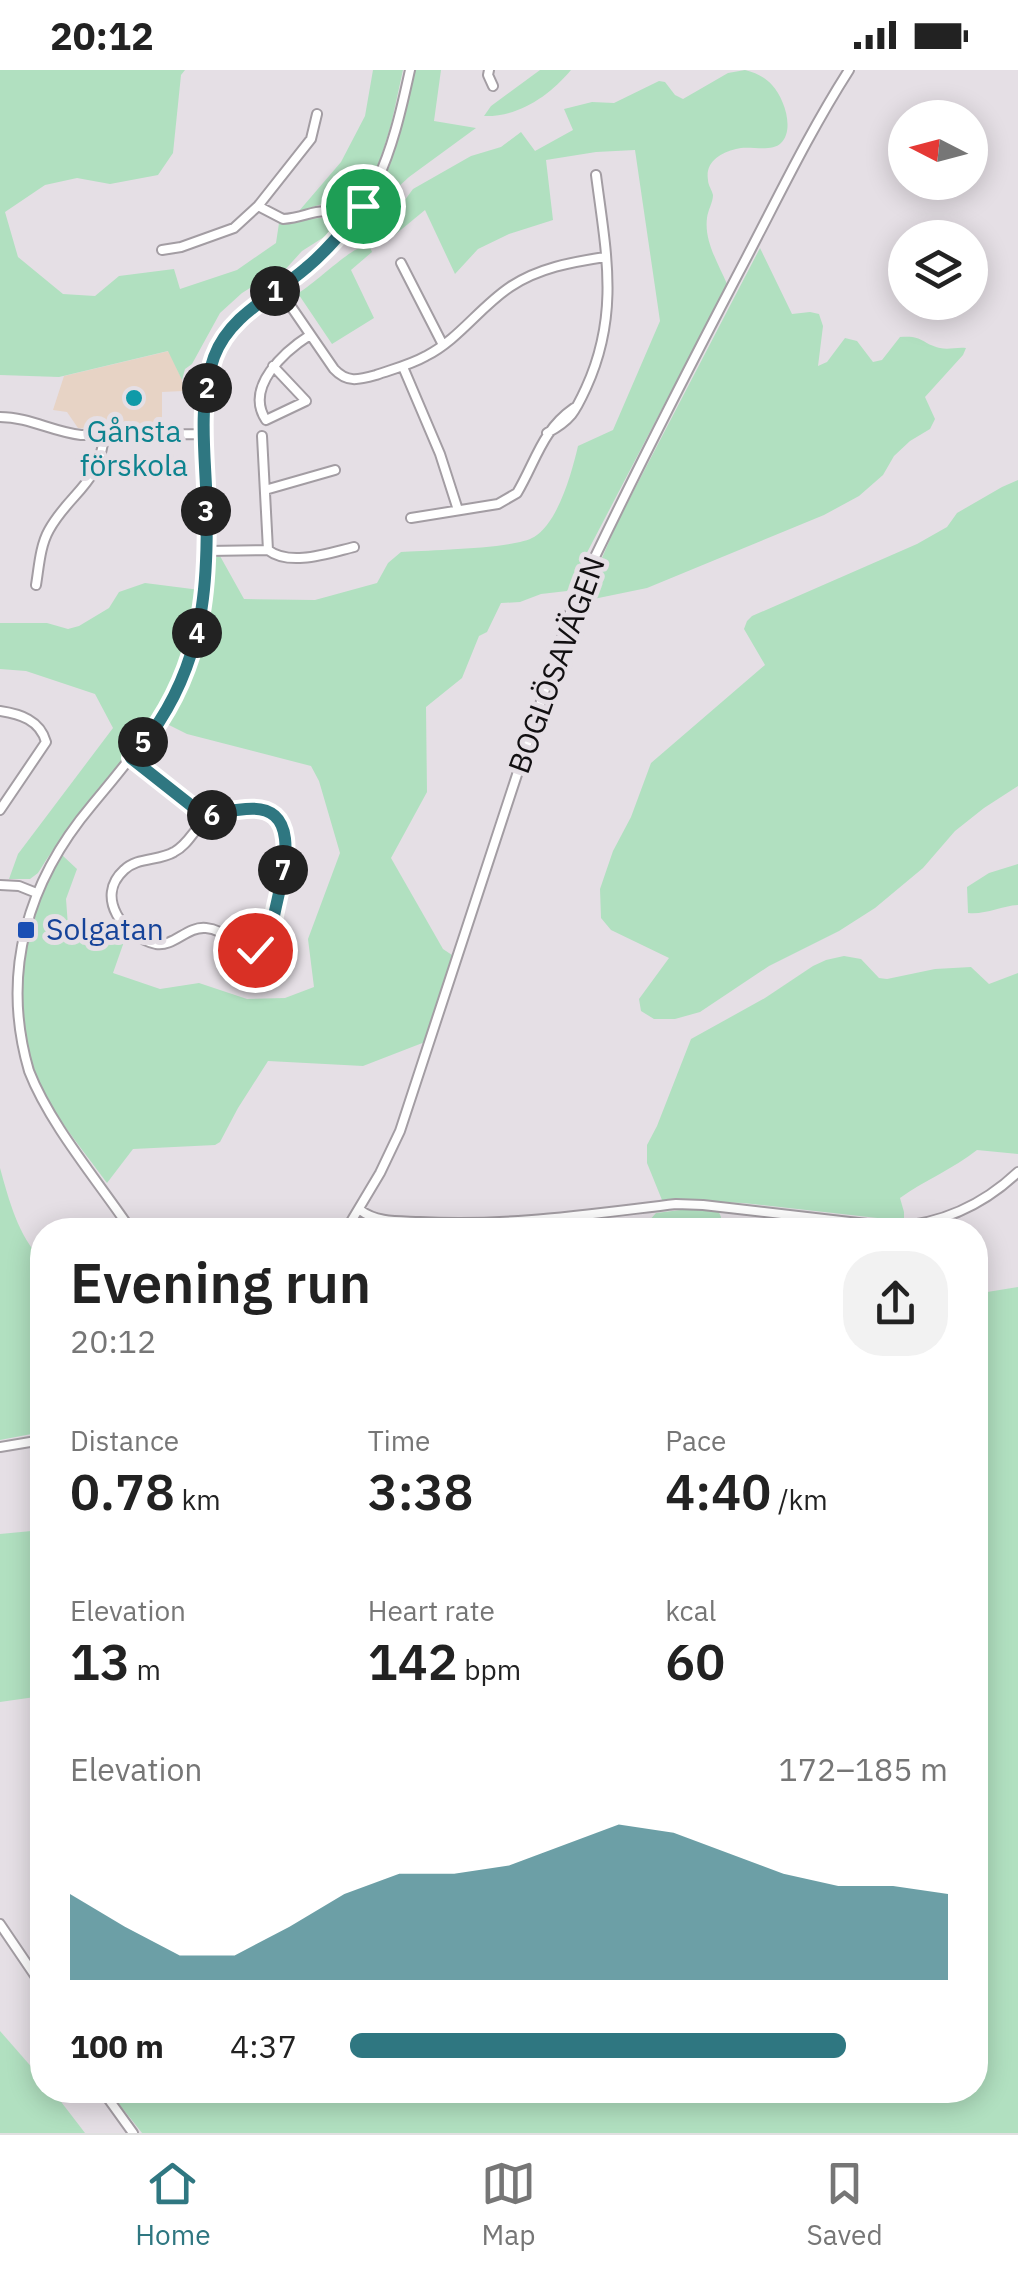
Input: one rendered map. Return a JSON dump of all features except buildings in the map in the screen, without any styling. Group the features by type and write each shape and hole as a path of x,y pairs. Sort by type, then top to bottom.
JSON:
{"street":[{"path":"122,1218 50,1112 28,1069 16,1014 16,965 22,925 57,849 158,722 187,664 205,595 205,402 214,356 252,308 304,270 351,222 387,162 410,70"},
{"path":"489,70 494,86"},
{"name":"BOGLÖSAVÄGEN","path":"354,1218 400,1131 574,601 730,290 849,70"},
{"path":"162,250 181,248 234,228 258,206 311,138 317,114"},
{"path":"410,518 498,504 517,494 547,433 578,405 601,350 609,303 596,175"},
{"path":"258,206 282,219 321,210 337,212 351,222"},
{"path":"279,289 342,378 359,380 429,355 512,285 566,263 605,257"},
{"path":"401,264 443,345"},
{"path":"274,366 306,402 266,420 262,414 262,389 274,366 310,335"},
{"path":"402,367 440,454 458,510"},
{"path":"0,417 27,420 69,434 204,434"},
{"path":"36,584 44,538 93,475 104,435"},
{"path":"262,436 268,550"},
{"path":"266,490 335,470"},
{"path":"207,551 268,550 282,557 299,557 354,547"},
{"path":"0,711 40,727 46,742 0,810"},
{"path":"131,758 207,818"},
{"path":"258,808 281,822 286,842 283,879 269,948 247,949 207,928 158,944 132,933 116,916 112,904 118,876 136,862 176,852 207,818 226,811 258,808"},
{"path":"0,885 34,892"},
{"path":"946,1218 983,1200 1018,1172"},
{"path":"561,1218 676,1204 815,1218"},
{"path":"360,1210 375,1218"},
{"path":"0,1447 30,1442"},
{"path":"0,1924 30,1968"},
{"path":"111,2103 133,2133"}],"shaded area":[{"path":"169,351 183,391 162,392 162,429 112,424 78,428 67,412 53,410 64,376"}],"green space":[{"path":"0,70 185,70 181,75 173,153 158,175 110,184 77,178 45,185 5,212 18,257 63,294 95,296 119,276 174,269 180,289 237,270 276,243 279,223 329,219 335,221 332,232 302,251 283,272 277,271 242,293 220,313 182,380 168,351 59,377 0,375"},
{"path":"373,70 403,70 380,160 359,202 329,202 299,211 341,162 365,116"},
{"path":"414,70 441,70 434,121 476,128 383,201 375,196 395,151"},
{"path":"540,70 571,70 553,88 521,109 484,116 491,106"},
{"path":"745,70 769,82 776,91 784,105 787,130 777,146 730,151 715,159 709,168 708,182 713,195 707,218 708,235 727,284 567,591 501,603 487,632 479,636 462,678 426,707 427,792 391,858 443,949 452,955 425,1042 363,1066 268,1061 220,1142 133,1149 107,1183 39,1083 21,1013 20,985 28,930 48,878 62,855 77,869 66,899 68,926 111,920 126,936 113,973 160,989 199,983 247,999 285,998 314,987 308,939 340,853 311,766 187,734 165,723 199,643 212,557 220,556 244,599 315,600 377,583 388,563 401,552 490,546 534,537 557,509 578,446 613,430 660,321 635,150 546,160 553,220 478,249 455,274 425,210 391,238 389,231 399,208 413,189 471,156 501,147 521,132 535,151 573,130 564,109 592,102 614,103 659,81 683,99 728,73"},
{"path":"364,246 372,252 351,270 374,318 332,344 299,295"},
{"path":"760,248 792,314 819,314 823,326 818,366 827,362 845,338 857,341 873,362 882,360 900,337 918,338 940,348 966,348 925,397 935,419 930,429 894,456 883,475 859,496 824,515 647,588 579,602 618,521"},
{"path":"1018,480 1018,786 955,831 923,868 875,908 839,931 769,966 700,1012 675,1019 654,1019 641,1011 639,999 669,958 611,930 601,918 600,889 651,763 765,665 744,629 747,621 917,544 947,527 957,513"},
{"path":"145,583 200,590 194,624 176,679 147,730 38,873 30,879 9,879 18,854 113,728 95,694 26,671 0,669 0,623 47,623 68,629 79,626 109,608 119,592"},
{"path":"1018,864 1018,905 968,913 967,887 989,873"},
{"path":"844,956 861,959 879,978 887,979 935,969 971,967 989,984 1018,973 1018,1154 977,1150 900,1198 904,1218 743,1203 662,1200 647,1163 647,1145 691,1039 826,960"},
{"path":"0,1168 11,1205 30,1244 30,1434 0,1440"},
{"path":"697,1208 718,1210 721,1217 652,1218 656,1213"},
{"path":"1018,1287 1018,2133 142,2133 118,2103 988,2103 988,1292"},
{"path":"30,1531 30,1698 0,1702 0,1534"},
{"path":"0,2031 30,2065 30,2103 62,2103 85,2133 0,2133"}],"place":[{"name":"Gånsta förskola","path":"134,398"},
{"name":"Solgatan","path":"26,930"}],"route":[{"path":"255,950 269,948 272,940 286,842 281,822 258,808 226,811 207,818 131,758 158,722 181,680 195,642 205,595 205,402 214,356 234,325 304,270 363,206"}]}
